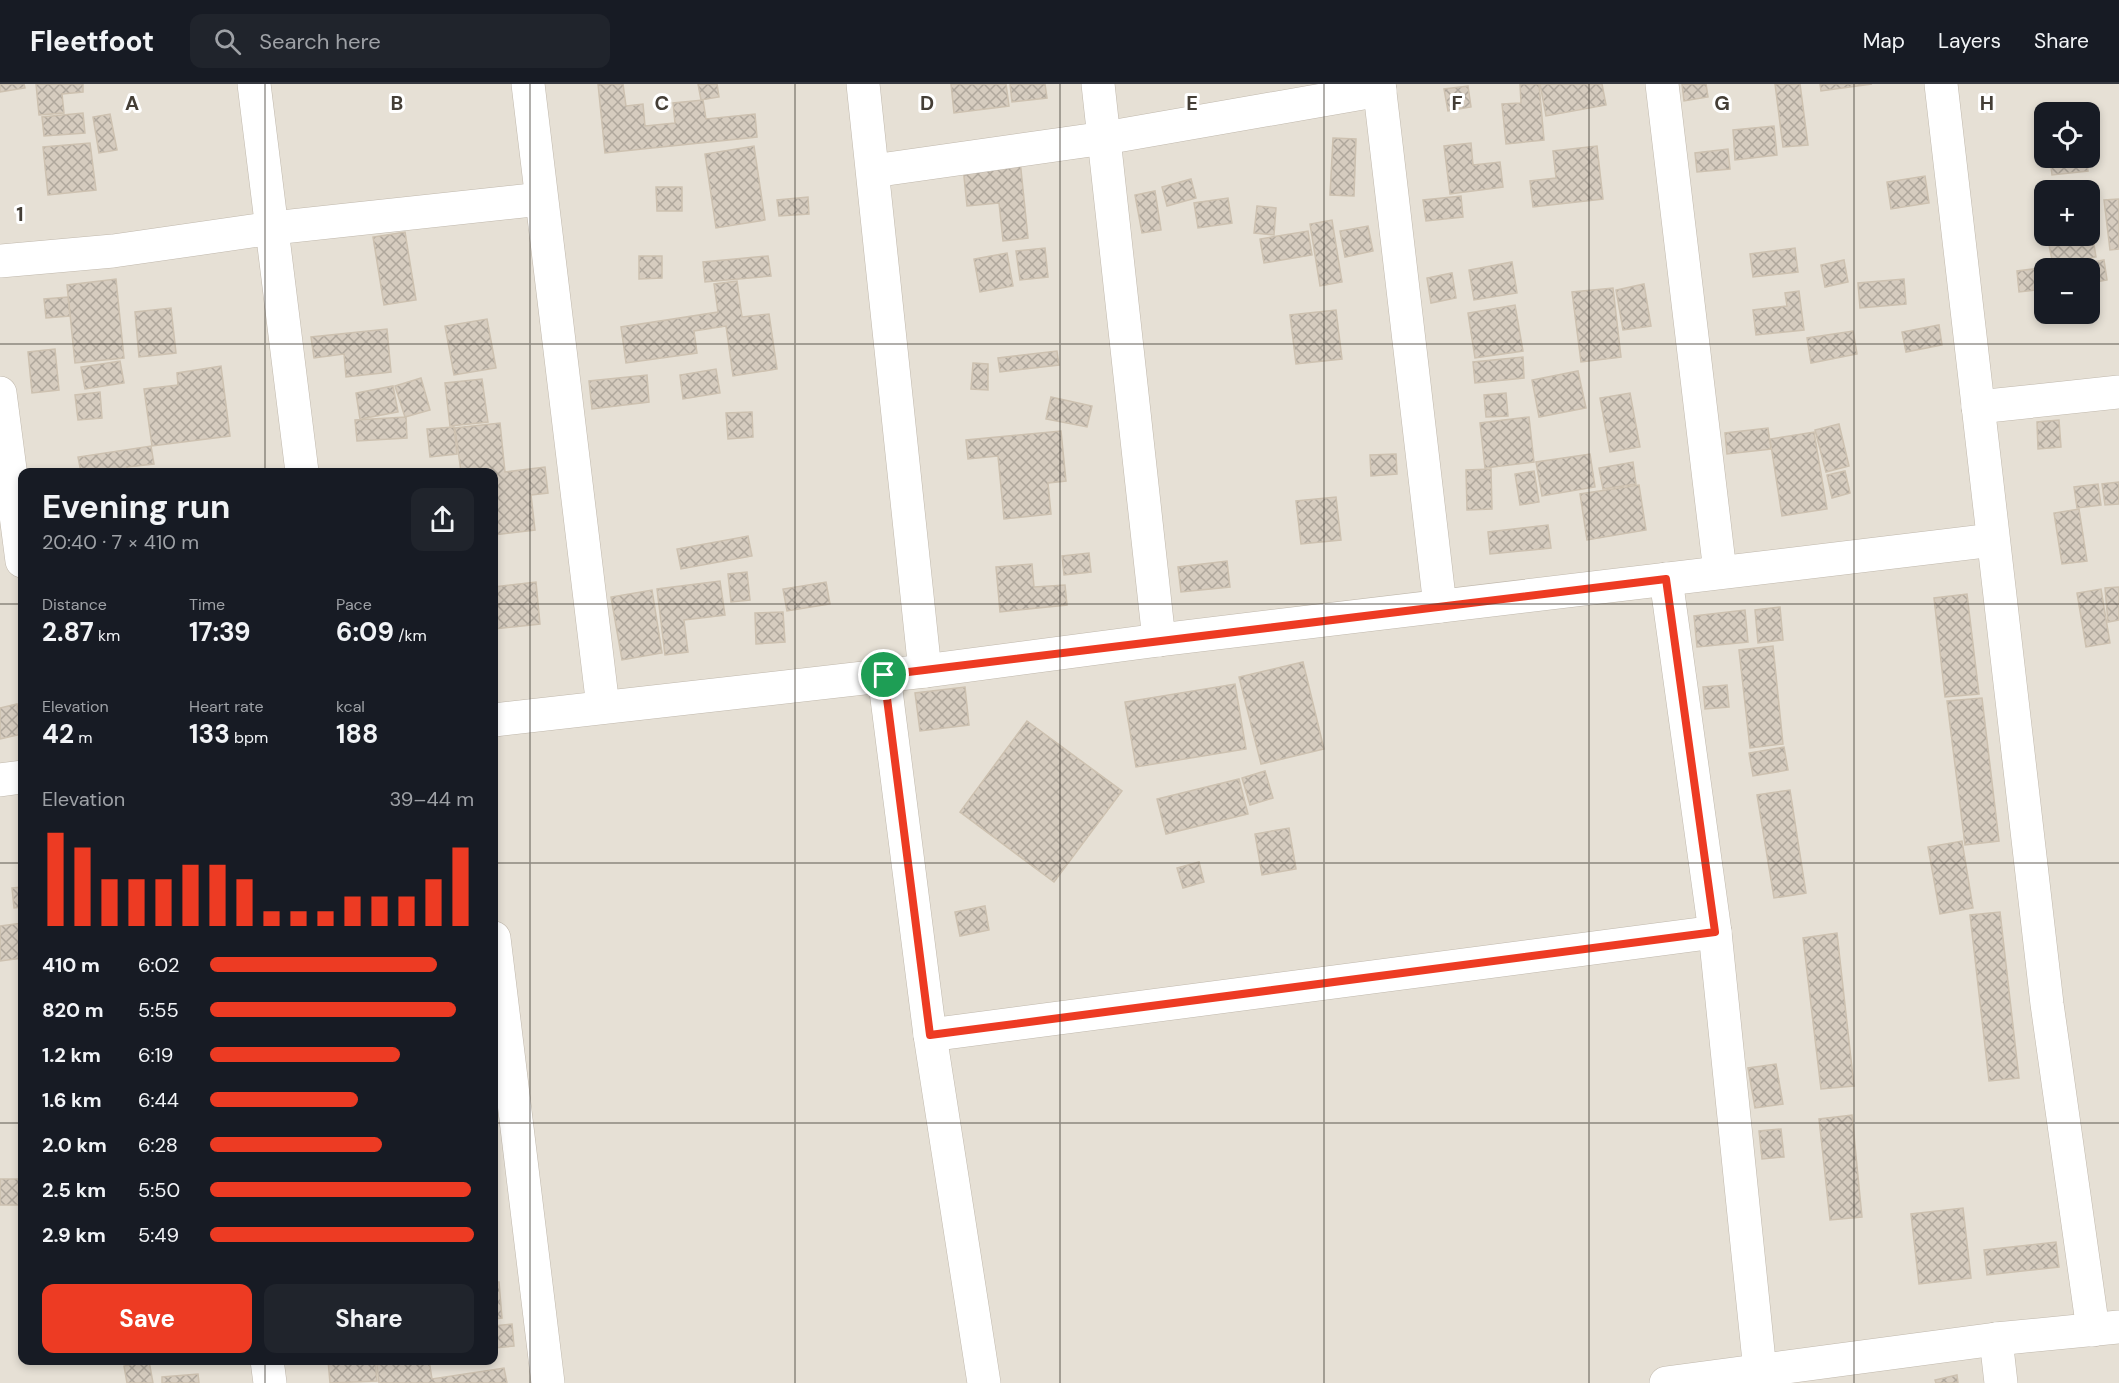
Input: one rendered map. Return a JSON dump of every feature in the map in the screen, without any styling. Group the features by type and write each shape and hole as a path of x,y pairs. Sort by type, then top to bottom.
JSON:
{"street":[{"path":"254,84 302,468"},
{"path":"528,84 603,707"},
{"path":"862,84 925,671"},
{"path":"1098,84 1159,640"},
{"path":"1662,84 1720,572"},
{"path":"1666,1383 1711,1380 1760,1371 1996,1339 2106,1328 2046,992 1941,84"},
{"path":"873,171 1105,138 1379,87 1440,606"},
{"path":"0,261 112,251 273,228 541,199"},
{"path":"1978,407 2119,392"},
{"path":"0,393 18,530"},
{"path":"498,720 925,671 1159,640 1993,540"},
{"path":"1666,579 1715,932 1760,1371"},
{"path":"884,675 930,1035 984,1383"},
{"path":"0,780 18,778"},
{"path":"930,1035 1715,932"},
{"path":"498,1011 505,1138 548,1383"},
{"path":"1996,1339 2001,1383"},
{"path":"268,1365 270,1383"}],"shaded area":[{"path":"0,84 2119,84 2119,1383 0,1383"}],"building":[{"path":"0,84 24,84 25,88 0,92"},
{"path":"36,84 83,84 83,92 62,94 64,113 39,115"},
{"path":"598,84 623,84 626,106 643,104 645,126 675,123 673,103 703,100 706,119 755,114 757,137 605,153"},
{"path":"698,84 717,84 719,97 701,100"},
{"path":"951,84 1006,84 1009,106 954,113"},
{"path":"1010,84 1045,84 1047,98 1012,102"},
{"path":"1520,84 1539,84 1544,140 1506,144 1502,104 1521,103"},
{"path":"1540,84 1602,84 1606,105 1546,116"},
{"path":"1682,84 1706,84 1708,97 1684,101"},
{"path":"1775,84 1800,84 1808,145 1783,147"},
{"path":"1820,84 1872,84 1821,91"},
{"path":"1468,86 1471,107 1448,111 1444,89"},
{"path":"83,113 85,133 44,136 42,117"},
{"path":"110,114 117,150 99,153 93,117"},
{"path":"1774,126 1777,155 1735,160 1733,130"},
{"path":"1333,138 1356,139 1354,196 1330,195"},
{"path":"90,143 96,190 48,195 43,147"},
{"path":"1471,143 1473,165 1500,162 1503,187 1450,194 1444,146"},
{"path":"754,146 765,220 716,228 705,154"},
{"path":"1597,146 1603,199 1533,207 1530,181 1556,178 1553,151"},
{"path":"1728,149 1730,169 1697,172 1695,153"},
{"path":"1020,160 1028,238 1003,241 999,203 967,206 963,167"},
{"path":"2051,168 2088,168 2088,171 2052,175"},
{"path":"1925,176 1929,203 1891,209 1887,182"},
{"path":"1191,179 1196,198 1167,206 1162,187"},
{"path":"656,187 682,187 682,211 657,211"},
{"path":"1155,191 1161,230 1142,233 1135,195"},
{"path":"1461,196 1463,217 1426,221 1423,200"},
{"path":"808,197 809,214 779,216 777,200"},
{"path":"1228,198 1232,223 1198,228 1194,203"},
{"path":"2119,199 2119,249 2110,250 2104,200"},
{"path":"1257,206 1276,208 1274,235 1254,233"},
{"path":"1332,220 1342,282 1320,286 1310,224"},
{"path":"1368,226 1373,251 1345,257 1340,231"},
{"path":"1308,231 1312,255 1264,263 1260,239"},
{"path":"405,232 416,300 384,305 373,237"},
{"path":"2049,246 2094,246 2096,257 2091,258 2052,258"},
{"path":"1045,248 1048,277 1020,280 1016,251"},
{"path":"1795,248 1798,272 1753,277 1750,254"},
{"path":"1007,253 1013,286 980,292 974,259"},
{"path":"639,256 662,256 662,278 639,279"},
{"path":"768,256 771,276 705,282 703,262"},
{"path":"1844,260 1848,282 1825,287 1821,265"},
{"path":"2104,260 2107,280 2100,281 2100,261"},
{"path":"1512,262 1517,293 1474,300 1469,270"},
{"path":"2034,269 2034,290 2019,292 2017,271"},
{"path":"1452,273 1456,298 1431,303 1427,278"},
{"path":"116,279 124,358 75,363 67,285"},
{"path":"1904,279 1906,304 1860,308 1858,283"},
{"path":"737,281 742,317 769,314 777,369 733,376 726,326 694,331 697,353 626,363 621,327 718,312 714,284"},
{"path":"1644,284 1651,326 1623,330 1616,290"},
{"path":"1613,288 1621,357 1581,362 1572,292"},
{"path":"1799,291 1804,330 1756,335 1753,310 1787,306 1785,293"},
{"path":"68,297 70,316 46,318 44,299"},
{"path":"1515,305 1523,351 1475,358 1468,313"},
{"path":"171,308 176,353 139,357 135,312"},
{"path":"1336,310 1342,359 1296,364 1290,315"},
{"path":"487,319 496,368 454,375 445,326"},
{"path":"1939,325 1942,345 1906,352 1902,332"},
{"path":"387,329 391,372 346,377 344,354 314,358 311,337"},
{"path":"1853,331 1857,354 1811,363 1807,338"},
{"path":"55,349 59,390 32,393 28,352"},
{"path":"1057,351 1059,365 1000,372 998,358"},
{"path":"1523,357 1524,378 1475,383 1473,362"},
{"path":"120,361 124,383 85,389 81,367"},
{"path":"973,363 988,364 988,390 971,389"},
{"path":"221,366 230,436 152,446 144,389 178,385 177,373"},
{"path":"716,369 720,393 683,399 680,375"},
{"path":"1578,371 1586,408 1539,417 1532,380"},
{"path":"647,375 649,402 592,409 589,381"},
{"path":"421,378 430,410 405,417 395,386"},
{"path":"482,379 488,422 450,426 445,383"},
{"path":"393,386 398,412 360,419 356,393"},
{"path":"100,392 102,418 78,420 75,395"},
{"path":"1506,393 1508,416 1486,417 1484,395"},
{"path":"1630,393 1640,447 1610,452 1600,398"},
{"path":"1051,397 1092,406 1087,427 1046,419"},
{"path":"752,412 753,437 728,439 726,413"},
{"path":"406,417 407,438 357,441 355,420"},
{"path":"1529,417 1534,462 1485,468 1480,423"},
{"path":"2059,420 2061,447 2038,449 2037,422"},
{"path":"500,423 505,472 545,467 548,493 531,495 535,530 498,535 498,468 460,468 455,428"},
{"path":"1839,424 1849,466 1826,472 1815,430"},
{"path":"454,427 457,454 430,457 427,429"},
{"path":"1768,428 1771,449 1727,454 1725,433"},
{"path":"1061,431 1066,481 1048,483 1051,514 1004,519 998,456 968,459 966,440"},
{"path":"1814,432 1827,509 1782,516 1770,439"},
{"path":"151,446 154,464 127,468 80,468 78,457"},
{"path":"1396,454 1397,474 1371,476 1370,455"},
{"path":"1590,454 1595,487 1542,496 1536,462"},
{"path":"1633,462 1636,484 1603,489 1599,468"},
{"path":"1491,469 1492,509 1467,510 1466,470"},
{"path":"1534,471 1539,502 1520,505 1515,474"},
{"path":"1845,471 1850,493 1832,498 1827,475"},
{"path":"2119,482 2119,504 2105,505 2102,484"},
{"path":"2098,484 2101,505 2077,508 2074,487"},
{"path":"1639,485 1646,530 1587,540 1580,494"},
{"path":"1336,497 1341,540 1301,544 1296,501"},
{"path":"2079,509 2087,561 2062,564 2054,513"},
{"path":"1548,525 1551,548 1490,554 1488,532"},
{"path":"748,536 752,556 681,569 677,549"},
{"path":"1089,553 1091,572 1064,575 1062,556"},
{"path":"1227,561 1230,587 1181,592 1178,567"},
{"path":"1032,564 1034,587 1065,585 1067,605 1000,612 996,567"},
{"path":"747,572 750,600 731,602 728,574"},
{"path":"720,581 725,615 684,620 688,652 665,655 657,589"},
{"path":"536,582 540,624 498,629 498,587"},
{"path":"826,582 830,604 787,611 783,589"},
{"path":"2119,587 2119,620 2108,622 2105,588"},
{"path":"2101,589 2110,643 2086,647 2077,593"},
{"path":"652,590 662,653 622,660 611,597"},
{"path":"1967,594 1979,694 1945,697 1934,598"},
{"path":"1780,607 1783,640 1758,643 1755,610"},
{"path":"1745,610 1748,642 1697,647 1694,616"},
{"path":"783,612 785,642 756,644 755,613"},
{"path":"1773,646 1783,744 1750,748 1739,650"},
{"path":"1303,662 1324,749 1261,764 1239,677"},
{"path":"1235,684 1246,749 1136,767 1125,702"},
{"path":"1727,685 1729,707 1705,709 1703,687"},
{"path":"965,687 969,725 920,731 915,693"},
{"path":"1982,698 1999,841 1965,845 1947,701"},
{"path":"17,704 18,735 0,739 0,708"},
{"path":"1027,721 1122,791 1054,882 960,812"},
{"path":"1784,747 1788,770 1753,776 1749,753"},
{"path":"1265,771 1273,798 1250,805 1242,778"},
{"path":"1239,779 1248,814 1166,834 1157,799"},
{"path":"1790,790 1806,893 1774,898 1757,795"},
{"path":"1289,828 1296,869 1262,875 1255,834"},
{"path":"1962,841 1973,908 1940,914 1928,847"},
{"path":"1199,862 1204,882 1183,888 1177,868"},
{"path":"18,887 18,908 14,908 12,888"},
{"path":"985,906 989,930 960,936 955,912"},
{"path":"2000,912 2019,1078 1989,1081 1970,915"},
{"path":"18,924 18,959 0,961 0,926"},
{"path":"1837,933 1854,1086 1821,1089 1803,938"},
{"path":"1776,1064 1783,1104 1755,1108 1748,1068"},
{"path":"1852,1115 1862,1217 1830,1220 1819,1119"},
{"path":"1781,1129 1784,1157 1762,1159 1759,1131"},
{"path":"0,1179 18,1179 18,1205 0,1205"},
{"path":"1963,1208 1971,1278 1919,1284 1911,1214"},
{"path":"2056,1242 2059,1267 1987,1275 1984,1250"},
{"path":"498,1282 499,1282 502,1318 498,1318"},
{"path":"512,1324 514,1346 498,1348 498,1326"},
{"path":"150,1365 153,1383 127,1383 124,1366"},
{"path":"328,1365 375,1365 377,1381 330,1383"},
{"path":"377,1365 430,1365 432,1379 504,1368 507,1383 379,1383"},
{"path":"198,1374 199,1383 162,1383 162,1377"},
{"path":"1957,1375 1958,1383 1936,1383 1935,1380"}],"route":[{"path":"1666,579 1715,932 930,1035 884,675 1666,579"}]}
